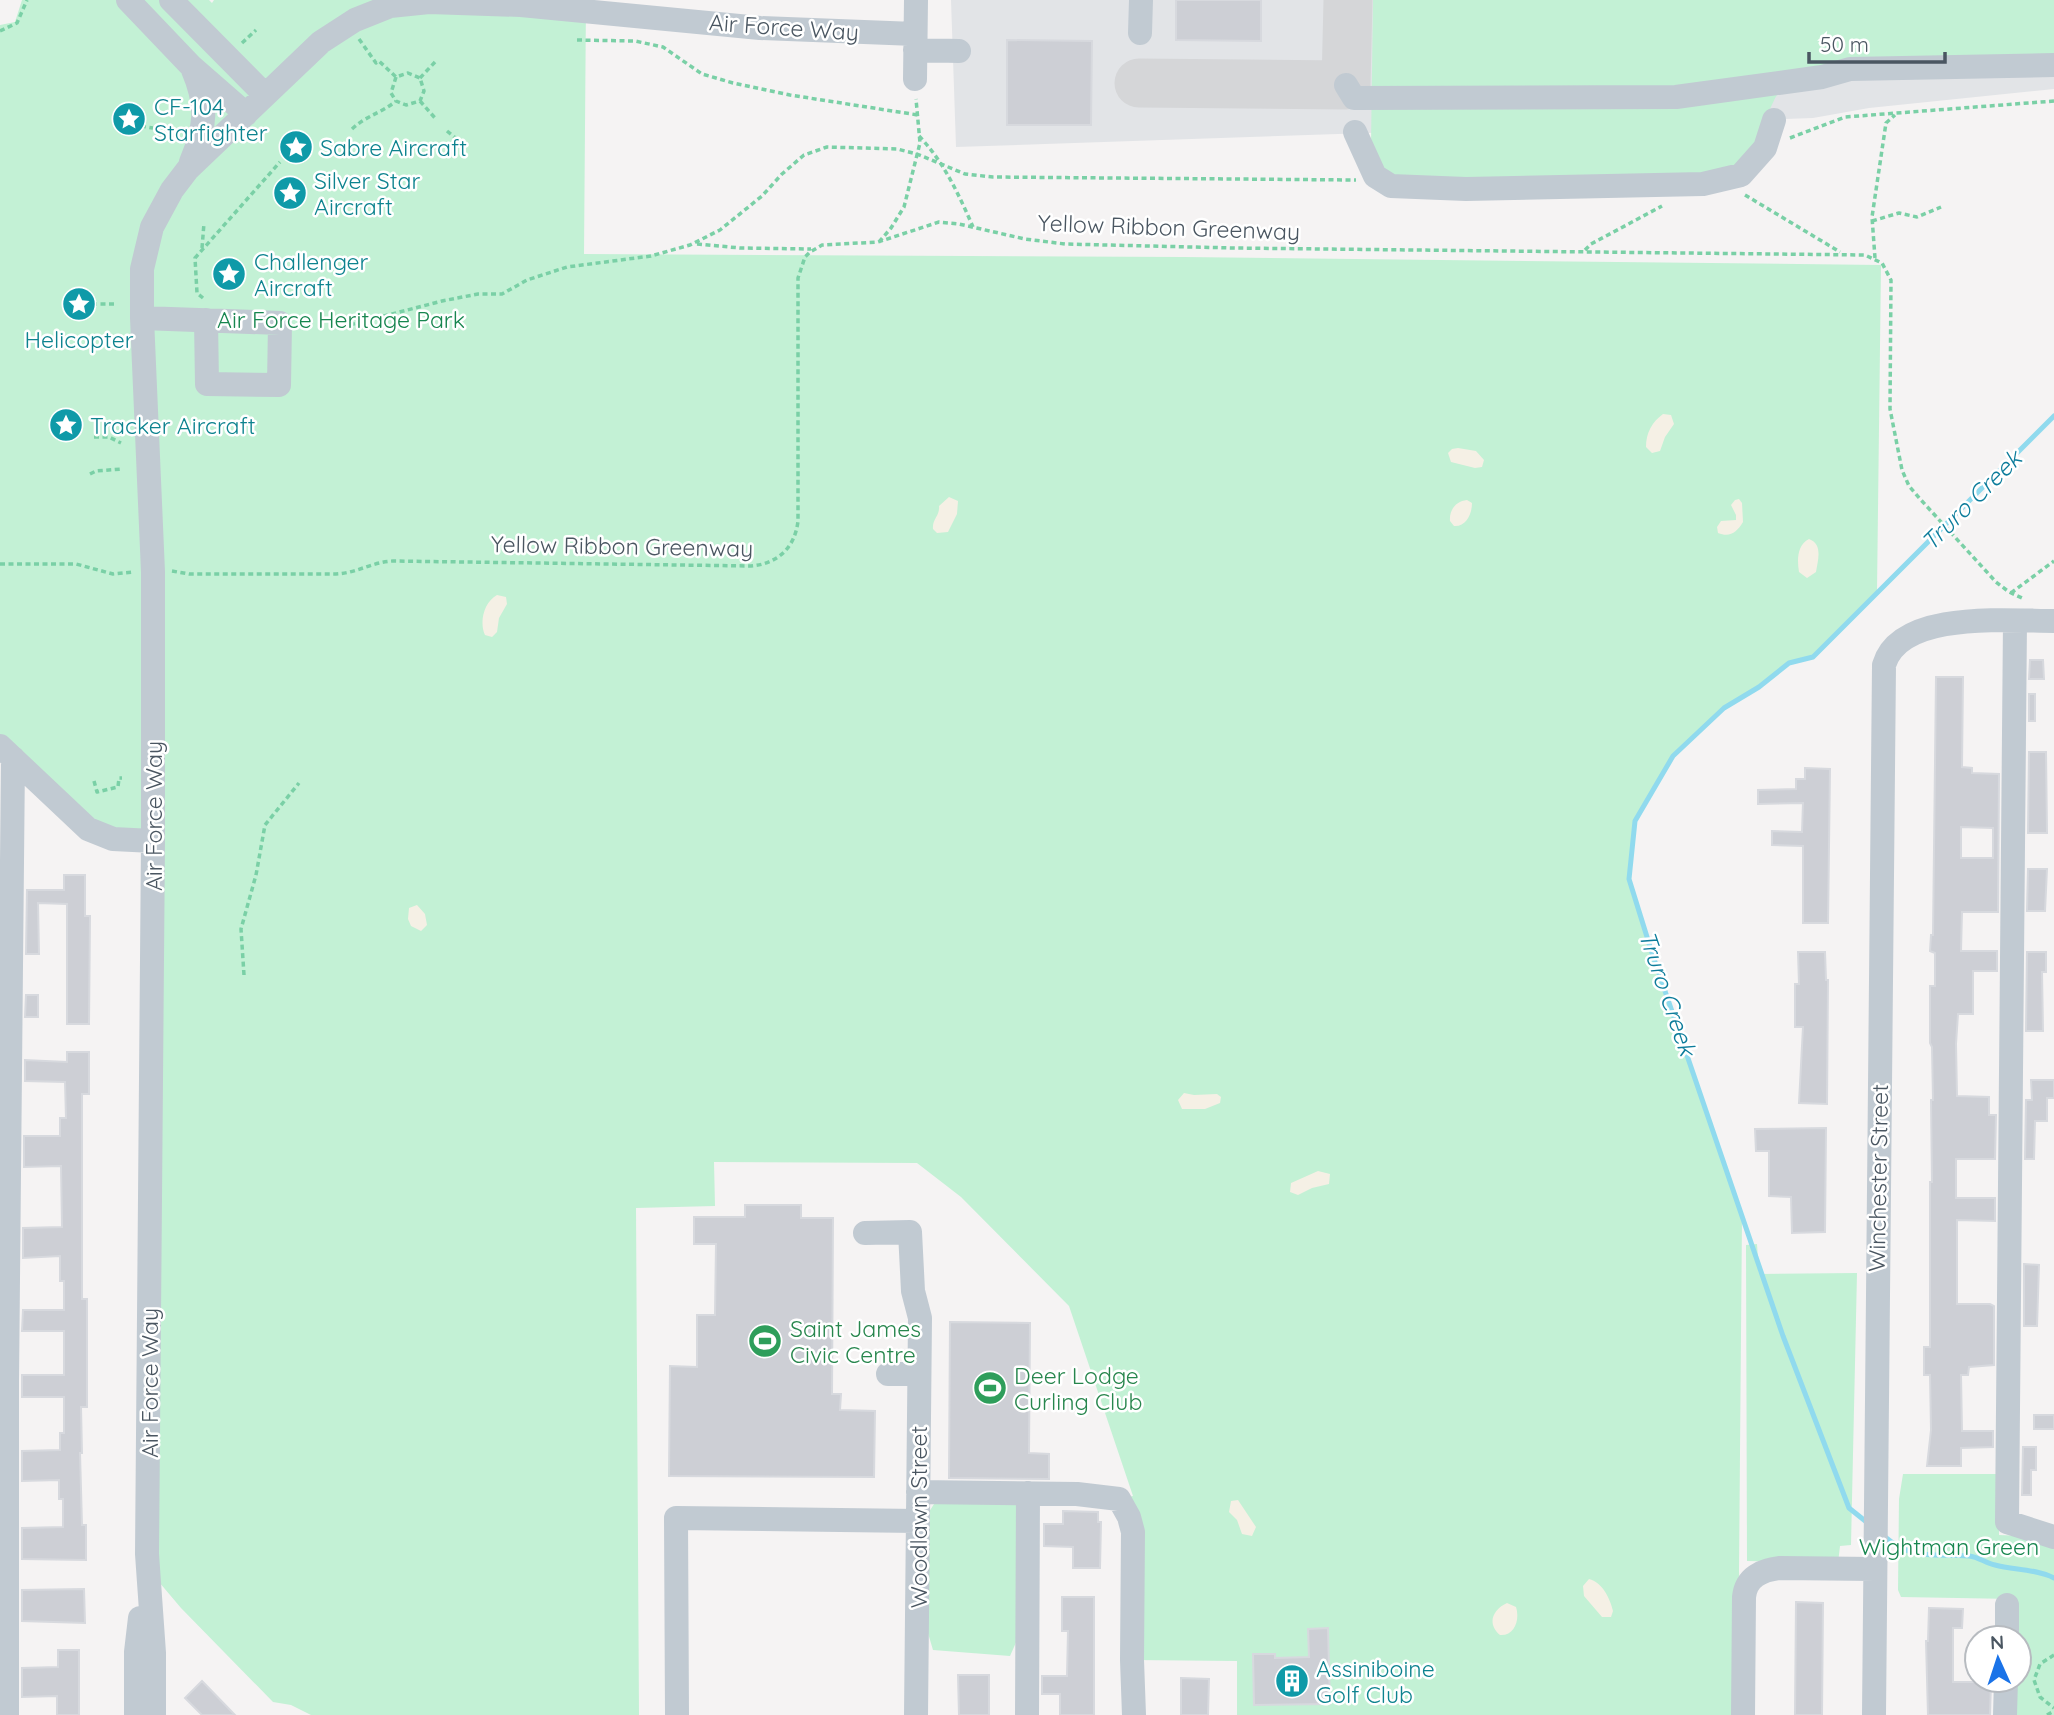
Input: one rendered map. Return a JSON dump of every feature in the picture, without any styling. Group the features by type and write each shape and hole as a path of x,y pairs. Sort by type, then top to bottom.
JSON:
{"street":[{"path":"128,0 191,66 246,114"},
{"path":"171,0 265,95"},
{"path":"915,0 915,79"},
{"path":"1140,33 1141,0"},
{"name":"Air Force Way","path":"154,1715 154,1653 147,1555 153,572 142,318 142,269 152,227 172,190 188,169 321,42 348,23 390,6 429,2 649,8 772,29 915,42 959,51"},
{"path":"1346,85 1353,98 1676,97 1822,77 1850,69 2054,65"},
{"path":"188,169 204,125 202,93 191,66"},
{"path":"1354,132 1375,176 1391,186 1466,189 1703,184 1741,175 1765,148 1774,120"},
{"path":"142,318 205,310"},
{"path":"2054,621 2015,621 2007,1522 2054,1537"},
{"name":"Winchester Street","path":"1874,1715 1883,671 1888,655 1896,645 1915,632 1959,623 2015,621"},
{"path":"6,752 88,829 113,839 153,841"},
{"path":"6,752 7,1715"},
{"name":"Woodlawn Street","path":"865,1233 910,1232 913,1291 920,1318 916,1715"},
{"path":"888,1374 919,1374"},
{"path":"918,1492 1077,1494 1119,1499 1129,1517 1133,1532 1134,1715"},
{"path":"1027,1715 1028,1493"},
{"path":"677,1715 676,1518 918,1521"},
{"name":"Air Force Way","path":"136,1715 136,1652 147,1555"},
{"path":"1743,1715 1744,1597 1753,1578 1769,1569 1875,1562"},
{"path":"2007,1605 2007,1624"},
{"path":"2005,1715 2006,1694"}],"path":[{"path":"0,30 17,23 27,0"},
{"path":"348,23 376,63 379,61 396,77"},
{"path":"235,50 256,30"},
{"path":"576,40 635,41 663,47 702,74 733,83 918,116"},
{"path":"420,78 435,62"},
{"path":"408,73 420,78 424,90 419,101 406,105 396,101 391,88 396,77 408,73"},
{"path":"878,242 904,207 917,153 919,136 915,79"},
{"path":"352,129 364,118 380,114 396,101"},
{"path":"419,101 435,118"},
{"path":"1765,148 1844,117 2054,101"},
{"path":"131,112 128,124 153,128"},
{"path":"1899,113 1886,123 1872,221 1875,258 1888,271 1891,280 1891,417 1902,470 1909,486 2002,588 2028,600"},
{"path":"447,131 458,140"},
{"path":"919,136 942,165 973,227"},
{"path":"342,327 442,301 478,294 502,294 527,280 567,267 651,256 693,244 720,230 762,196 804,155 827,147 917,153 965,174 993,177 1383,181"},
{"path":"205,310 197,293 195,258 280,162"},
{"path":"1744,194 1843,253"},
{"path":"1586,250 1591,244 1669,202"},
{"path":"1872,221 1899,213 1917,217 1941,207"},
{"name":"Yellow Ribbon Greenway","path":"0,564 76,564 113,574 336,574 355,572 375,562 393,561 751,566 772,562 791,544 797,527 799,272 805,257 813,249 833,242 878,242 939,222 1065,244 1843,253 1875,258"},
{"path":"202,250 204,223"},
{"path":"693,244 813,249"},
{"path":"92,304 117,304"},
{"path":"94,438 109,437 121,443"},
{"path":"90,474 122,469"},
{"path":"2011,593 2054,561"},
{"path":"94,780 97,792 118,787 119,778 122,778"},
{"path":"244,975 241,929 256,874 265,825 299,783"},
{"path":"2047,1715 2054,1709 2040,1697 2034,1680 2040,1664 2054,1655"}],"shaded area":[{"path":"951,0 2054,0 2054,89 1869,108 1813,118 956,147"}],"green space":[{"name":"Assiniboine Golf Club","path":"22,0 209,0 212,3 214,0 586,0 584,254 1881,265 1877,591 1813,657 1789,663 1759,687 1725,707 1673,756 1635,821 1629,879 1742,1217 1739,1571 1743,1715 1237,1715 1237,1661 1132,1660 1119,1499 1133,1496 1069,1306 961,1197 917,1163 714,1162 715,1206 636,1208 639,1715 311,1715 291,1705 273,1702 181,1608 148,1569 153,841 113,839 0,746 0,25 15,22"},
{"path":"1373,0 2054,0 2054,58 1782,87 1746,161 1719,179 1390,177 1373,156 1371,144"},
{"path":"1757,1244 1759,1274 1857,1273 1851,1545 1840,1546 1838,1563 1747,1561 1746,1245"},
{"name":"Wightman Green","path":"1903,1474 1999,1474 1999,1535 2022,1536 2054,1525 2054,1715 2011,1715 2012,1694 2033,1694 2033,1624 2017,1624 2014,1599 1901,1597 1898,1590 1899,1499"},
{"path":"936,1501 1016,1502 1018,1638 1010,1656 933,1650 925,1623 927,1515"}],"sand":[{"path":"1663,414 1671,415 1674,424 1660,451 1652,453 1646,447 1648,433"},
{"path":"1458,448 1476,451 1484,460 1482,467 1475,468 1451,462 1448,453"},
{"path":"949,497 958,501 957,514 948,532 937,533 933,526 939,506"},
{"path":"1739,499 1742,503 1743,522 1733,533 1718,533 1717,527 1721,521 1736,520 1731,505"},
{"path":"1467,500 1472,503 1469,515 1465,522 1454,526 1450,521 1452,510 1460,502"},
{"path":"1809,539 1818,548 1818,558 1816,572 1807,578 1799,572 1798,558 1802,545"},
{"path":"497,595 506,597 507,604 499,618 497,632 492,637 485,635 483,618 489,602"},
{"path":"417,905 425,914 427,925 421,931 411,926 408,919 409,908"},
{"path":"1184,1093 1217,1094 1221,1097 1220,1103 1205,1109 1182,1109 1178,1100"},
{"path":"1318,1171 1330,1174 1329,1184 1298,1195 1290,1192 1291,1183"},
{"path":"1238,1500 1256,1527 1252,1536 1242,1534 1237,1520 1229,1512 1231,1501"},
{"path":"1589,1579 1598,1583 1608,1596 1613,1611 1611,1617 1602,1617 1584,1596 1583,1586"},
{"path":"1507,1603 1516,1607 1517,1621 1513,1630 1500,1635 1493,1626 1493,1618 1498,1609"}],"building":[{"path":"1176,0 1261,0 1261,41 1176,40"},
{"path":"1007,40 1092,41 1091,125 1007,125"},
{"path":"2030,660 2043,660 2044,679 2029,679"},
{"path":"1936,677 1963,677 1962,767 1972,768 1972,773 1999,774 1998,912 1962,912 1961,951 1997,951 1997,971 1973,971 1973,1014 1958,1014 1956,1044 1957,1096 1989,1097 1989,1115 1996,1115 1995,1159 1956,1159 1956,1198 1995,1198 1995,1221 1957,1220 1957,1304 1994,1306 1994,1365 1969,1367 1968,1375 1961,1375 1962,1431 1993,1431 1993,1447 1961,1448 1961,1466 1927,1466 1931,1430 1930,1375 1924,1375 1924,1347 1930,1347 1933,1100 1930,986 1935,986 1935,953 1930,951 1933,935","holes":["1961,827 1993,828 1993,858 1961,858"]},
{"path":"2029,694 2035,694 2035,721 2029,721"},
{"path":"2029,752 2046,752 2047,833 2028,833"},
{"path":"1805,768 1830,769 1828,923 1803,923 1803,846 1772,845 1772,831 1802,832 1803,803 1758,804 1758,790 1796,789 1796,779 1805,779"},
{"path":"2028,869 2047,869 2045,911 2027,911"},
{"path":"64,875 85,875 85,916 90,916 89,1024 67,1024 67,904 38,903 39,954 26,954 27,890 64,890"},
{"path":"1798,952 1825,952 1828,980 1827,1104 1799,1103 1803,1027 1795,1027 1795,984 1799,984"},
{"path":"2027,952 2046,952 2046,972 2042,972 2043,1031 2026,1031"},
{"path":"26,995 38,995 38,1017 25,1017"},
{"path":"67,1052 89,1052 89,1094 82,1094 82,1299 87,1299 87,1407 81,1407 80,1453 86,1560 22,1559 22,1528 63,1527 63,1499 59,1499 59,1480 22,1481 22,1451 60,1450 60,1433 64,1433 64,1397 22,1397 22,1375 64,1375 64,1331 22,1331 23,1310 64,1310 64,1281 60,1281 60,1256 23,1258 23,1228 62,1227 61,1166 24,1167 24,1136 60,1136 60,1118 66,1118 65,1082 25,1081 25,1060 67,1062"},
{"path":"2031,1080 2054,1080 2054,1098 2047,1098 2047,1121 2035,1121 2034,1159 2025,1159 2026,1100 2032,1100"},
{"path":"1826,1128 1825,1232 1792,1233 1791,1197 1769,1196 1769,1151 1756,1151 1755,1129"},
{"name":"Saint James Civic Centre","path":"745,1205 801,1205 801,1218 833,1218 832,1394 841,1394 840,1410 875,1411 874,1477 669,1476 670,1366 697,1367 697,1315 715,1315 716,1244 694,1244 694,1217 745,1217"},
{"path":"2024,1264 2039,1265 2037,1326 2024,1326"},
{"name":"Deer Lodge Curling Club","path":"950,1322 1030,1323 1029,1453 1049,1454 1049,1479 949,1478"},
{"path":"2034,1415 2054,1415 2054,1429 2034,1429"},
{"path":"2023,1447 2036,1447 2036,1470 2031,1470 2031,1495 2022,1495"},
{"path":"1063,1511 1098,1512 1098,1522 1101,1522 1100,1568 1073,1568 1073,1547 1044,1546 1044,1524 1063,1524"},
{"path":"84,1589 85,1623 22,1621 22,1590"},
{"path":"1062,1597 1094,1597 1094,1715 1060,1715 1060,1694 1042,1694 1042,1676 1067,1676 1068,1631 1062,1631"},
{"path":"1796,1602 1823,1603 1822,1715 1795,1715"},
{"path":"1929,1608 1963,1609 1962,1628 1953,1628 1953,1682 1963,1682 1963,1694 1991,1694 1990,1715 1928,1715"},
{"name":"Assiniboine Golf Club","path":"1328,1628 1330,1704 1254,1705 1253,1654 1275,1654 1275,1658 1309,1657 1308,1629"},
{"path":"58,1650 79,1650 79,1715 57,1715 57,1696 22,1697 22,1668 58,1667"},
{"path":"958,1675 989,1675 989,1715 959,1715"},
{"path":"1181,1678 1209,1679 1208,1715 1181,1715"},
{"path":"202,1681 235,1715 202,1715 185,1698"}],"waterway":[{"name":"Truro Creek","path":"1869,1524 1849,1508 1783,1336 1652,953 1629,879 1635,821 1673,756 1724,708 1759,687 1789,663 1813,657 2054,416"},
{"name":"Truro Creek","path":"1885,1537 1895,1545 1915,1553 1973,1557 2002,1567 2054,1578"}],"taxiway":[{"path":"1139,83 1346,85 1348,0"}],"place":[{"name":"CF-104 Starfighter","path":"129,119"},
{"name":"Sabre Aircraft","path":"296,147"},
{"name":"Silver Star Aircraft","path":"290,193"},
{"name":"Challenger Aircraft","path":"229,274"},
{"name":"Helicopter","path":"79,304"},
{"name":"Tracker Aircraft","path":"66,425"},
{"name":"Saint James Civic Centre","path":"765,1341"},
{"name":"Deer Lodge Curling Club","path":"990,1388"},
{"name":"Assiniboine Golf Club","path":"1292,1681"}],"park label":[{"name":"Air Force Heritage Park","path":"341,319"}]}
